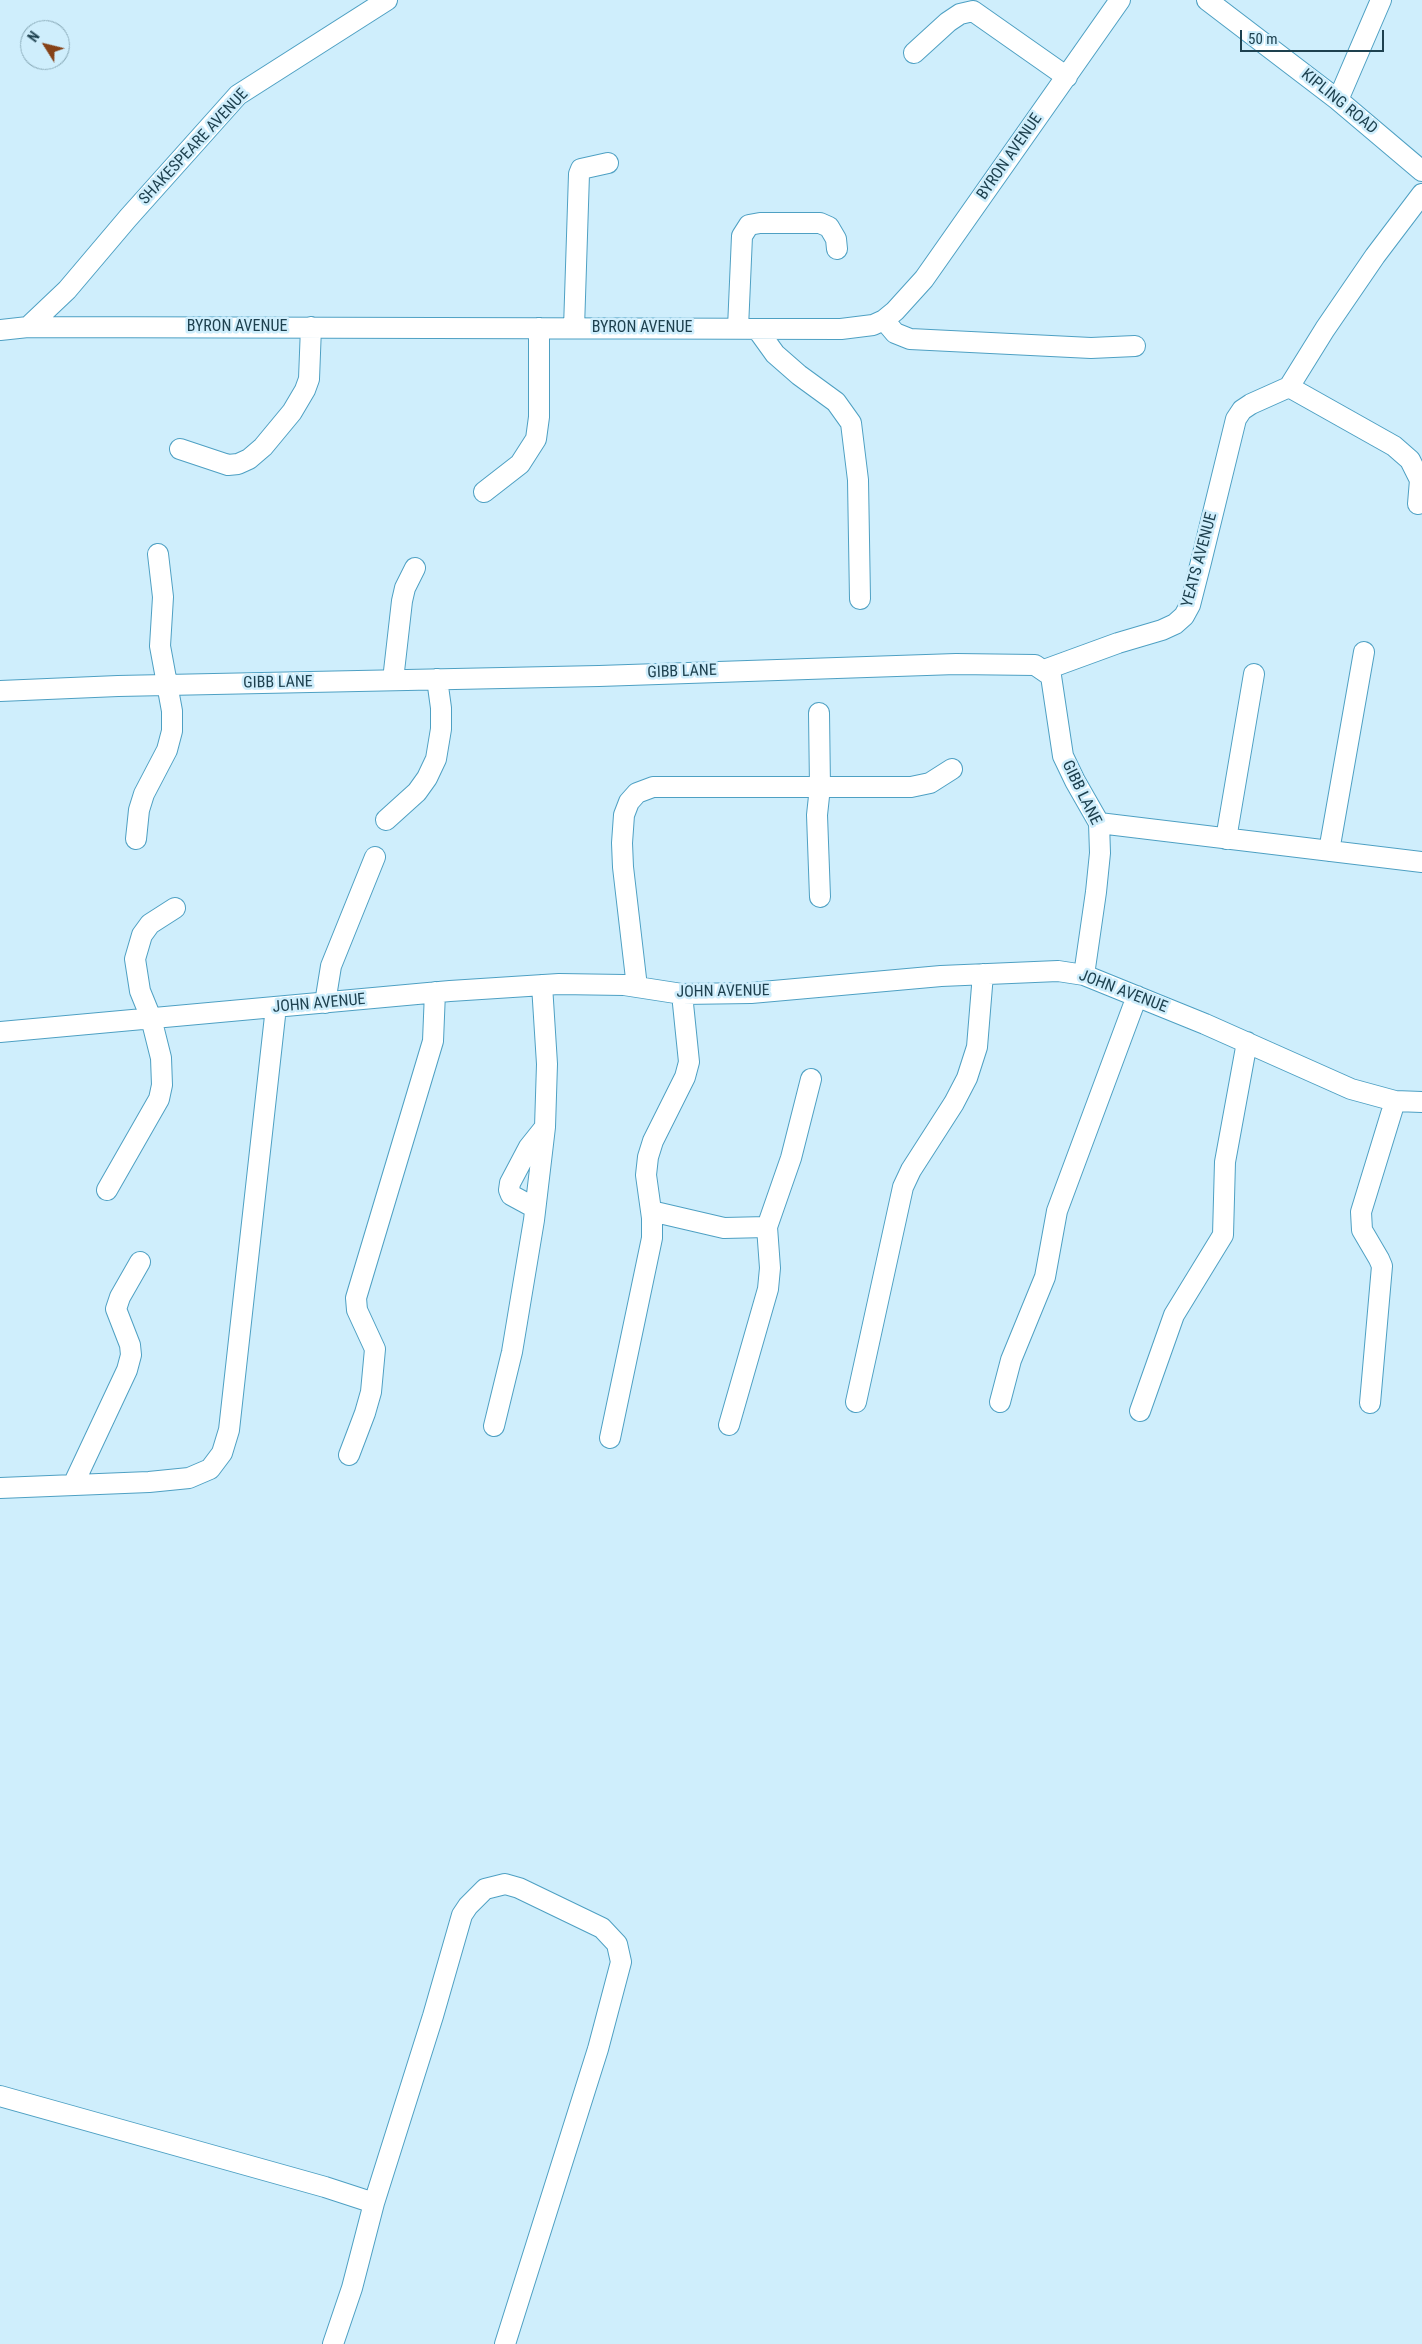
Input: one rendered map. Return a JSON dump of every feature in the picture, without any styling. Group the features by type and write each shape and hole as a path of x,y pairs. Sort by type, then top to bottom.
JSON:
{"street":[{"name":"SHAKESPEARE AVENUE","path":"28,327 67,290 128,218 238,95 387,0"},
{"name":"BYRON AVENUE","path":"0,330 28,327 860,328 884,320 895,311 924,279 1120,0"},
{"name":"KIPLING ROAD","path":"1207,0 1338,100 1422,171"},
{"path":"1338,100 1381,0"},
{"path":"914,53 948,22 960,14 973,11 1067,77"},
{"path":"574,328 579,174 581,169 608,163"},
{"path":"1418,504 1420,480 1410,460 1394,446 1288,387 1336,313 1422,194"},
{"path":"838,249 836,239 830,227 820,223 749,225 742,236 747,328 775,354 836,402 851,423 858,480 860,599"},
{"path":"884,320 895,333 910,339 1092,348 1135,346"},
{"path":"180,448 228,465 238,464 264,446 292,412 305,390 309,379 311,328"},
{"path":"484,492 520,464 536,439 539,328"},
{"name":"YEATS AVENUE","path":"1044,670 1118,643 1162,630 1175,624 1184,616 1194,588 1236,419 1242,410 1250,404 1288,387"},
{"path":"136,839 139,810 144,794 167,750 172,732 169,685 160,646 163,597 158,554"},
{"path":"393,680 402,601 405,588 415,568"},
{"path":"1330,851 1364,652"},
{"name":"GIBB LANE","path":"0,691 956,664 1025,664 1044,670 1051,676 1054,684 1063,756 1099,822 1100,854 1084,975"},
{"path":"1226,839 1254,674"},
{"path":"386,820 418,792 436,759 442,729 441,708 436,679"},
{"path":"819,714 820,788 817,815 820,897"},
{"path":"637,987 622,843 624,814 637,793 653,787 911,788 930,783 952,769"},
{"path":"1099,822 1422,862"},
{"path":"325,1003 331,966 374,857"},
{"path":"107,1190 159,1099 162,1085 161,1058 151,1018 140,991 135,959 137,946 142,934 150,924 175,908"},
{"name":"JOHN AVENUE","path":"0,1032 435,992 542,985 601,984 682,994 751,993 983,974 1058,970 1084,975 1136,996 1247,1042 1351,1089 1395,1101 1422,1102"},
{"path":"856,1402 903,1187 910,1170 954,1103 967,1078 977,1047 983,974"},
{"path":"494,1426 512,1352 535,1208 544,1127 547,1064 542,985"},
{"path":"349,1454 366,1413 375,1350 357,1310 356,1298 433,1041 435,992"},
{"path":"610,1438 652,1238 651,1211 646,1175 648,1157 653,1141 685,1077 689,1062 682,994"},
{"path":"1000,1402 1011,1360 1045,1277 1057,1211 1136,996"},
{"path":"0,1488 189,1478 210,1469 222,1453 229,1430 276,1007"},
{"path":"1140,1412 1174,1315 1223,1234 1224,1162 1247,1042"},
{"path":"729,1425 768,1290 770,1268 767,1227 792,1153 811,1079"},
{"path":"1370,1403 1382,1266 1380,1259 1362,1230 1361,1212 1395,1101"},
{"path":"535,1208 511,1195 509,1187 529,1147 544,1127"},
{"path":"651,1211 724,1228 767,1227"},
{"path":"72,1485 127,1370 131,1356 130,1345 116,1310 120,1297 140,1262"},
{"path":"333,2344 352,2288 374,2203 433,2016 459,1924 468,1906 485,1889 505,1884 519,1888 602,1928 617,1944 621,1962 598,2049 505,2344"},
{"path":"0,2096 325,2187 374,2203"}]}
